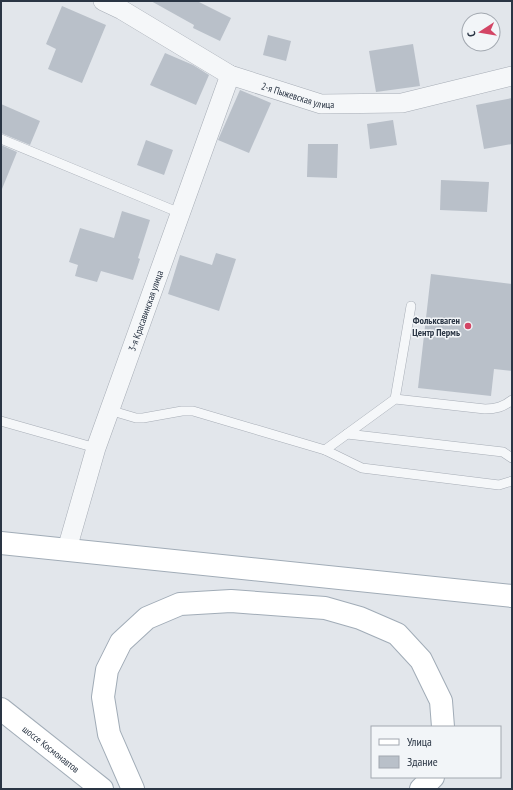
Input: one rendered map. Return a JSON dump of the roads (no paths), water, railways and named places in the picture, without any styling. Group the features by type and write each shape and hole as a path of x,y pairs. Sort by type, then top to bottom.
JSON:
{"main road":[{"path":"1,543 512,596"},
{"path":"133,789 109,734 103,697 107,670 122,642 147,618 180,604 231,601 325,608 360,618 397,634 421,660 428,674 441,701 443,726"},
{"name":"шоссе Космонавтов","path":"1,709 102,789"},
{"path":"421,789 432,778"}],"street":[{"name":"2-я Пыжевская улица","path":"103,1 122,10 230,76 321,104 402,103 512,76"},
{"name":"3-я Красавинская улица","path":"67,549 96,448 109,410 230,76"}],"lane":[{"path":"1,139 180,213"},
{"path":"395,399 411,306"},
{"path":"325,450 395,399 485,410 500,407 512,400"},
{"path":"109,410 136,418 182,411 193,411 325,450 362,468 499,485 512,480"},
{"path":"1,421 96,448"},
{"path":"347,434 503,452 512,458"}],"place":[{"name":"Фольксваген Центр Пермь","path":"468,326"}]}
